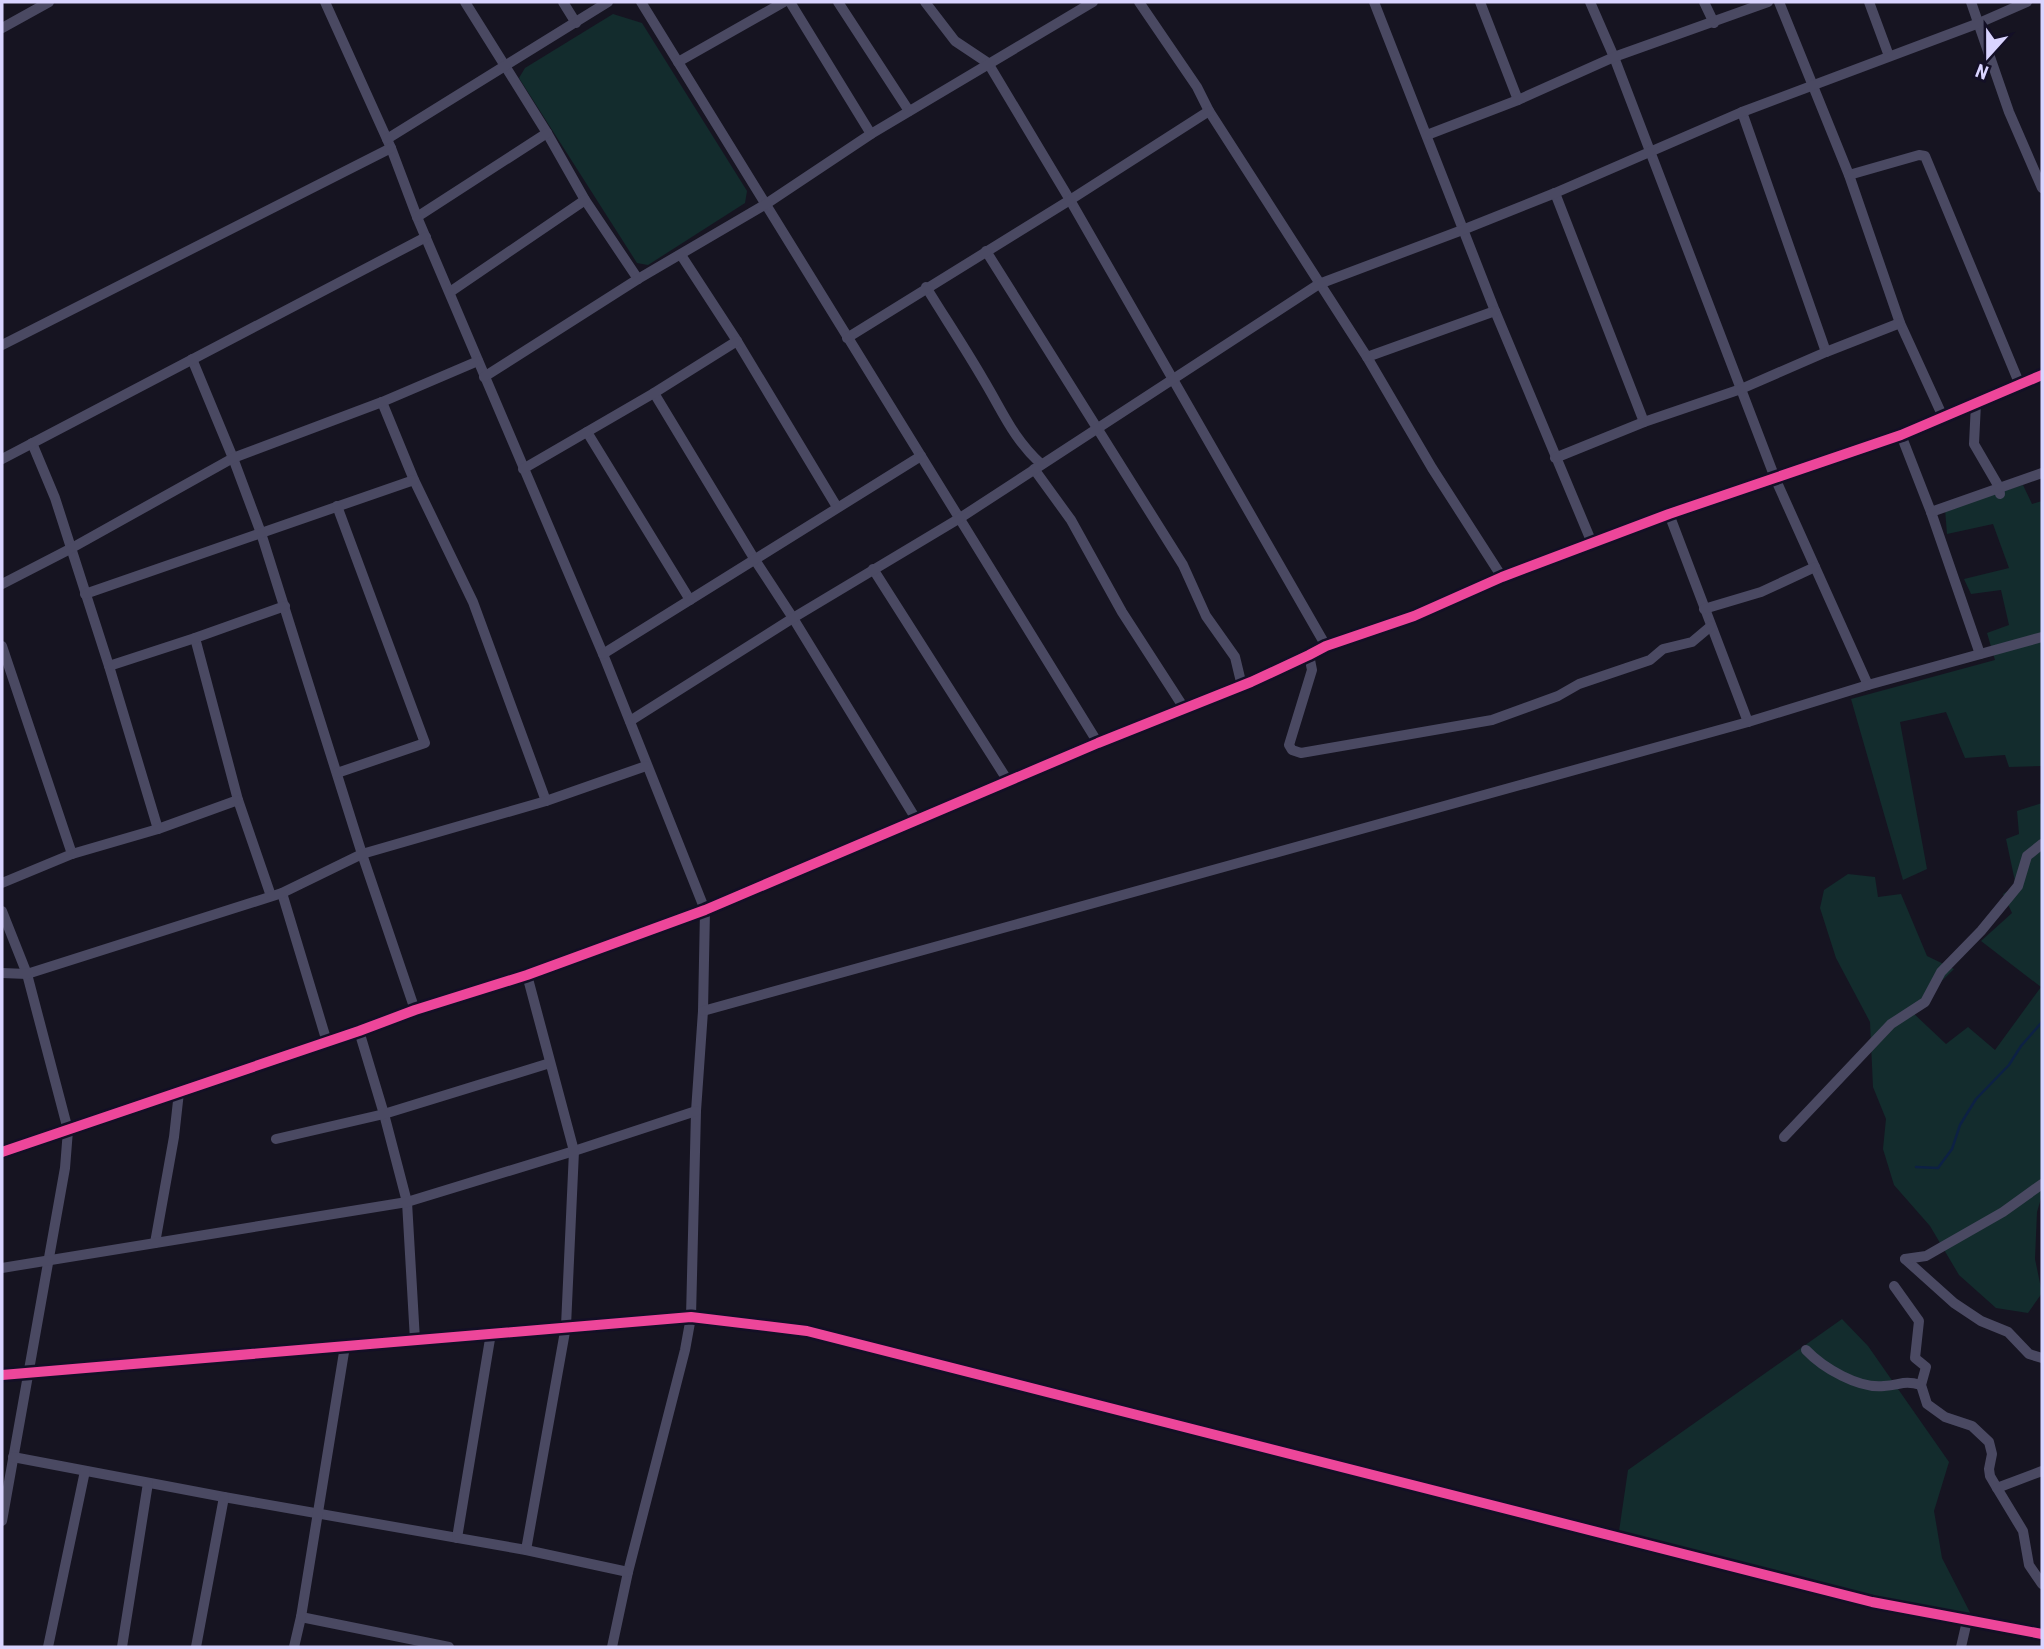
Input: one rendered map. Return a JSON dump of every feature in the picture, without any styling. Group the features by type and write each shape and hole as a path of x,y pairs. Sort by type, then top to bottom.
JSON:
{"street":[{"path":"2,28 49,2"},
{"path":"326,2 389,143 484,377 603,654 705,909 691,1317 612,1647"},
{"path":"465,2 547,133 585,200 638,279"},
{"path":"563,2 576,23"},
{"path":"2,345 389,143 504,65 608,2"},
{"path":"641,2 1098,743"},
{"path":"678,62 785,2"},
{"path":"790,2 871,134"},
{"path":"838,2 909,111"},
{"path":"925,2 955,41 988,63 1070,200 1326,646"},
{"path":"484,377 638,279 766,204 871,134 1093,2"},
{"path":"1139,2 1197,87 1209,111 1367,357 1432,468 1502,577"},
{"path":"1374,2 1495,311 1592,543"},
{"path":"1480,2 1518,100"},
{"path":"1590,2 1614,57 1775,478 1868,685"},
{"path":"1704,2 1714,23"},
{"path":"1427,135 1518,100 1614,57 1768,2"},
{"path":"1779,2 1849,175 1900,323 1943,417"},
{"path":"1869,2 1889,56"},
{"path":"1971,2 2009,112 2042,188"},
{"path":"630,721 793,618 960,518 1319,284 1555,193 1742,112 1979,23 2027,2"},
{"path":"847,338 1209,111"},
{"path":"1742,112 1826,352"},
{"path":"417,217 547,133"},
{"path":"1849,175 1919,155 1925,156 2020,385"},
{"path":"1555,193 1644,422"},
{"path":"450,292 585,200"},
{"path":"2,459 426,237"},
{"path":"986,251 1183,565 1206,616 1235,657 1242,686"},
{"path":"681,255 737,341 837,507"},
{"path":"926,287 985,381 1004,420 1037,466 1122,612 1184,708"},
{"path":"1367,357 1495,311"},
{"path":"1555,458 1644,422 1741,389 1900,323"},
{"path":"523,469 737,341"},
{"path":"192,359 261,533 362,854 415,1010"},
{"path":"2,584 233,458 382,402 478,361"},
{"path":"2,1152 415,1010 527,975 705,909 1098,743 1242,686 1326,646 1414,616 1502,577 1669,514 1901,435 2042,375"},
{"path":"654,393 916,819"},
{"path":"382,402 414,480 473,601 546,800"},
{"path":"1976,403 1974,444 2000,491"},
{"path":"587,432 691,600"},
{"path":"1901,435 1980,654"},
{"path":"32,443 55,498 158,829"},
{"path":"603,654 920,456"},
{"path":"1931,512 2000,491 2042,473"},
{"path":"85,594 414,480"},
{"path":"337,506 425,743 337,773"},
{"path":"1669,514 1748,722"},
{"path":"1704,609 1760,592 1815,567"},
{"path":"873,569 1008,781"},
{"path":"109,666 285,606"},
{"path":"1309,655 1312,670 1289,744 1292,750 1301,753 1492,720 1559,696 1579,684 1650,660 1663,649 1692,642 1711,626"},
{"path":"703,1011 1748,722 1868,685 2042,637"},
{"path":"195,638 238,800 277,894 327,1042"},
{"path":"2,646 72,854"},
{"path":"2,973 27,974 277,894 362,854 546,800 646,766"},
{"path":"2,883 72,854 158,829 238,800"},
{"path":"1784,1137 1891,1024 1925,1002 1941,972 1981,931 2018,886 2027,856 2042,844"},
{"path":"2,911 27,974 68,1130 65,1168 2,1521"},
{"path":"526,1550 566,1326 574,1151 527,975"},
{"path":"359,1031 407,1202 415,1340"},
{"path":"275,1139 384,1114 550,1063"},
{"path":"155,1243 174,1137 179,1092"},
{"path":"2,1268 407,1202 696,1111"},
{"path":"2042,1184 2003,1212 1926,1256 1905,1259 1954,1303 1981,1321 2008,1332 2029,1354 2042,1357"},
{"path":"1894,1286 1919,1321 1915,1357 1926,1367 1921,1385 1927,1404 1945,1417 1972,1426 1989,1442 1992,1454 1990,1476 2023,1531 2029,1565 2042,1584"},
{"path":"2,1375 691,1317 807,1331 1872,1602 2042,1634"},
{"path":"457,1538 491,1333"},
{"path":"294,1647 345,1346"},
{"path":"1806,1350 1818,1363 1864,1384 1882,1387 1907,1381 1921,1385"},
{"path":"13,1457 526,1550 628,1572"},
{"path":"48,1647 85,1471"},
{"path":"1997,1488 2042,1471"},
{"path":"122,1647 148,1483"},
{"path":"195,1647 224,1497"},
{"path":"300,1618 449,1647"},
{"path":"1961,1647 1967,1621"}],"green space":[{"path":"613,14 642,23 747,191 745,203 648,265 637,263 519,78 525,68"},
{"path":"2023,485 2032,504 2042,501 2042,766 2009,767 2005,755 1965,758 1946,712 1900,722 1927,869 1903,880 1851,699 1995,660 1987,633 2009,625 2001,590 1971,594 1964,579 2009,568 1993,524 1947,534 1945,509"},
{"path":"2042,803 2042,1195 2037,1212 2035,1259 2042,1293 2028,1313 1996,1308 1959,1275 1930,1226 1894,1185 1883,1149 1886,1119 1873,1087 1870,1022 1836,958 1820,908 1824,890 1848,874 1875,877 1878,897 1901,894 1927,956 1954,969 1911,1011 1946,1044 1968,1027 1995,1050 2041,987 1981,941 2012,913 2003,894 2016,886 2006,839 2019,834 2017,811"},
{"path":"1842,1319 1868,1346 1949,1462 1934,1511 1942,1558 1978,1628 1945,1623 1617,1545 1628,1470"}],"waterway":[{"path":"1916,1167 1938,1168 1952,1149 1960,1125 1976,1099 2009,1065 2042,1022"}],"cycle path":[{"path":"2,1152 415,1010 527,975 705,910 1098,743 1251,682 1326,646 1414,616 1502,577 1669,514 1901,435 2042,375"},
{"path":"2,1375 691,1317 807,1331 1872,1602 2042,1634"}]}
